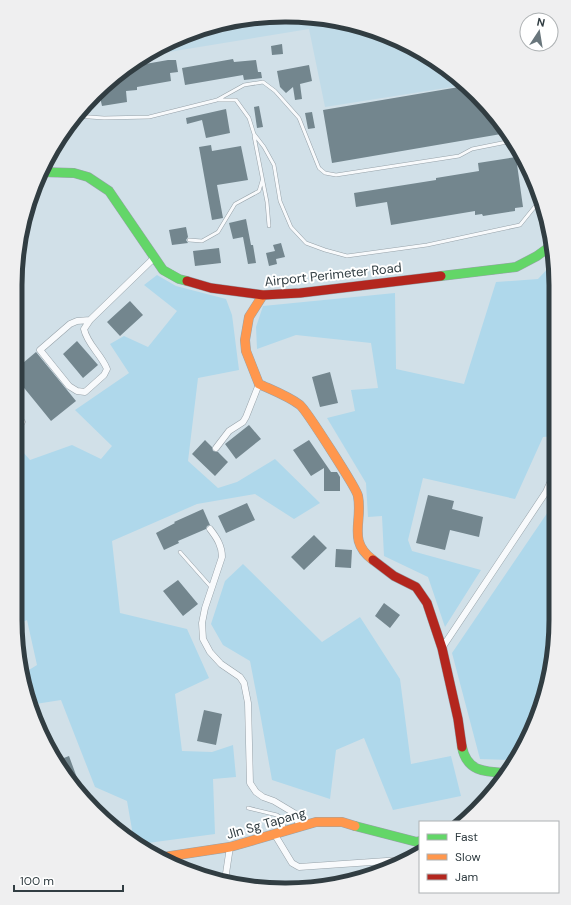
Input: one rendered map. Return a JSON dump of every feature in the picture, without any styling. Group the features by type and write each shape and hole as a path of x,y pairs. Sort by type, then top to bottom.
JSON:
{"street":[{"name":"Airport Perimeter Road","path":"48,172 74,172 88,177 109,191 163,270 180,279 211,288 263,295 300,293 516,267 537,256 547,248"},
{"path":"90,320 77,321 70,324 40,350 69,386 77,392 85,392 104,375 107,368 105,362 86,337 84,329 90,320 154,258"},
{"path":"216,448 229,430 242,422 246,417 259,384 246,351 245,340 249,317 263,295"},
{"path":"259,384 282,394 301,406 334,455 358,494 359,512 356,538 361,548 370,558 420,591 427,603 442,648 458,720 462,749 466,759 472,766 479,770 500,773"},
{"path":"442,648 546,492 549,485"},
{"path":"210,529 217,538 222,549 222,557 211,587 202,623 204,640 210,652 221,664 240,677 244,683 248,703 250,783 256,792 263,797 274,801 294,813 300,826"},
{"name":"Jln Sg Tapang","path":"169,856 230,847 316,822 342,822 419,841"},
{"path":"275,835 292,863 299,867 391,861"},
{"path":"226,876 230,847"}],"lane":[{"path":"217,100 244,85 263,82 275,92 299,118 319,168 325,173 336,175 459,156 472,149 507,142"},
{"path":"83,117 104,118 148,117 217,100 236,100 249,118 254,134 267,202 269,226"},
{"path":"254,134 264,147 274,165 280,201 291,227 306,243 347,256 427,245 520,225 536,205"},
{"path":"190,240 202,241 218,232 235,204 259,191 262,181"},
{"path":"180,552 211,587"},
{"path":"248,808 277,815 280,817 285,831"}],"shaded area":[{"path":"286,22 320,24 354,31 402,49 432,66 458,86 325,107 309,29 161,53 201,36 234,27 251,24"},
{"path":"548,268 549,436 543,437 515,499 423,478 408,540 412,551 481,570 445,627 428,577 384,556 382,516 368,517 366,483 327,418 355,411 351,390 378,388 371,343 296,335 257,349 256,327 263,306 395,293 396,369 464,384 496,282 538,279"},
{"path":"157,275 176,286 226,299 232,315 239,370 198,378 188,461 218,488 237,482 275,459 320,503 294,519 255,494 197,504 112,541 120,613 187,629 209,678 175,694 182,751 212,752 233,745 236,777 213,779 215,834 146,843 133,835 127,801 95,787 61,700 36,704 27,671 37,665 27,620 22,622 22,620 22,451 30,460 72,445 101,459 112,446 75,410 129,373 110,344 124,336 148,347 177,311 144,285"},
{"path":"549,510 549,620 547,654 535,704 522,736 509,760 480,759 452,653"},
{"path":"243,564 322,642 360,617 400,679 411,764 451,756 461,796 393,810 364,738 336,750 330,799 272,780 250,661 223,645 211,624 225,581"}],"building":[{"path":"282,44 283,54 272,55 271,46"},
{"path":"233,59 234,62 256,60 258,72 261,72 262,78 244,80 243,75 185,85 182,68"},
{"path":"176,60 178,72 170,73 171,81 137,87 137,90 126,91 127,102 102,106 100,98 125,76 141,65"},
{"path":"309,65 312,81 300,84 302,99 295,100 293,87 286,93 280,87 277,71"},
{"path":"459,87 484,112 501,134 332,163 323,110"},
{"path":"259,106 263,127 257,128 254,107"},
{"path":"226,109 230,133 206,138 202,120 187,124 186,118"},
{"path":"312,112 315,128 308,129 305,113"},
{"path":"211,145 212,151 241,146 248,180 217,185 223,218 212,220 199,147"},
{"path":"516,157 523,207 515,208 515,211 483,216 482,214 475,215 475,211 391,225 387,202 356,207 354,193 436,180 436,178 479,171 478,163"},
{"path":"246,219 256,263 248,264 243,237 233,239 229,223"},
{"path":"186,227 188,237 186,240 188,243 172,245 169,230"},
{"path":"281,243 285,257 276,259 277,264 269,266 266,253 275,251 273,245"},
{"path":"219,248 221,263 195,266 193,251"},
{"path":"130,301 143,315 120,336 107,322"},
{"path":"77,341 98,365 83,378 63,354"},
{"path":"36,352 76,401 51,421 22,385 22,364"},
{"path":"330,372 338,403 320,407 312,377"},
{"path":"249,425 261,439 236,459 225,444"},
{"path":"205,440 212,447 213,451 218,452 228,462 215,476 192,454"},
{"path":"309,440 331,472 337,472 340,477 340,491 324,491 324,468 311,476 293,450"},
{"path":"428,495 454,501 452,509 483,517 479,537 450,530 445,550 416,543"},
{"path":"247,503 255,520 226,533 218,516"},
{"path":"203,509 210,525 207,526 206,529 178,541 179,543 164,550 156,533 175,523 174,522"},
{"path":"314,535 327,548 304,570 291,557"},
{"path":"336,549 352,550 351,568 335,567"},
{"path":"178,580 198,604 183,616 163,591"},
{"path":"384,603 400,615 390,628 375,616"},
{"path":"204,710 222,714 216,745 197,741"},
{"path":"69,756 79,784 66,766 62,759"}],"traffic: fast":[{"path":"48,172 74,173 88,177 109,191 163,270 179,279 187,281"},
{"path":"441,276 516,267 547,249"},
{"path":"462,747 464,755 473,766 484,771 500,773"},
{"path":"355,826 419,841"}],"traffic: slow":[{"path":"263,295 249,317 245,340 246,351 259,384 300,405 331,450 358,496 358,538 360,546 373,560"},
{"path":"169,856 230,847 316,822 342,822 355,826"}],"traffic: jam":[{"path":"187,281 211,288 263,295 300,293 441,276"},
{"path":"373,560 394,576 416,587 427,603 442,648 458,719 462,747"}]}
